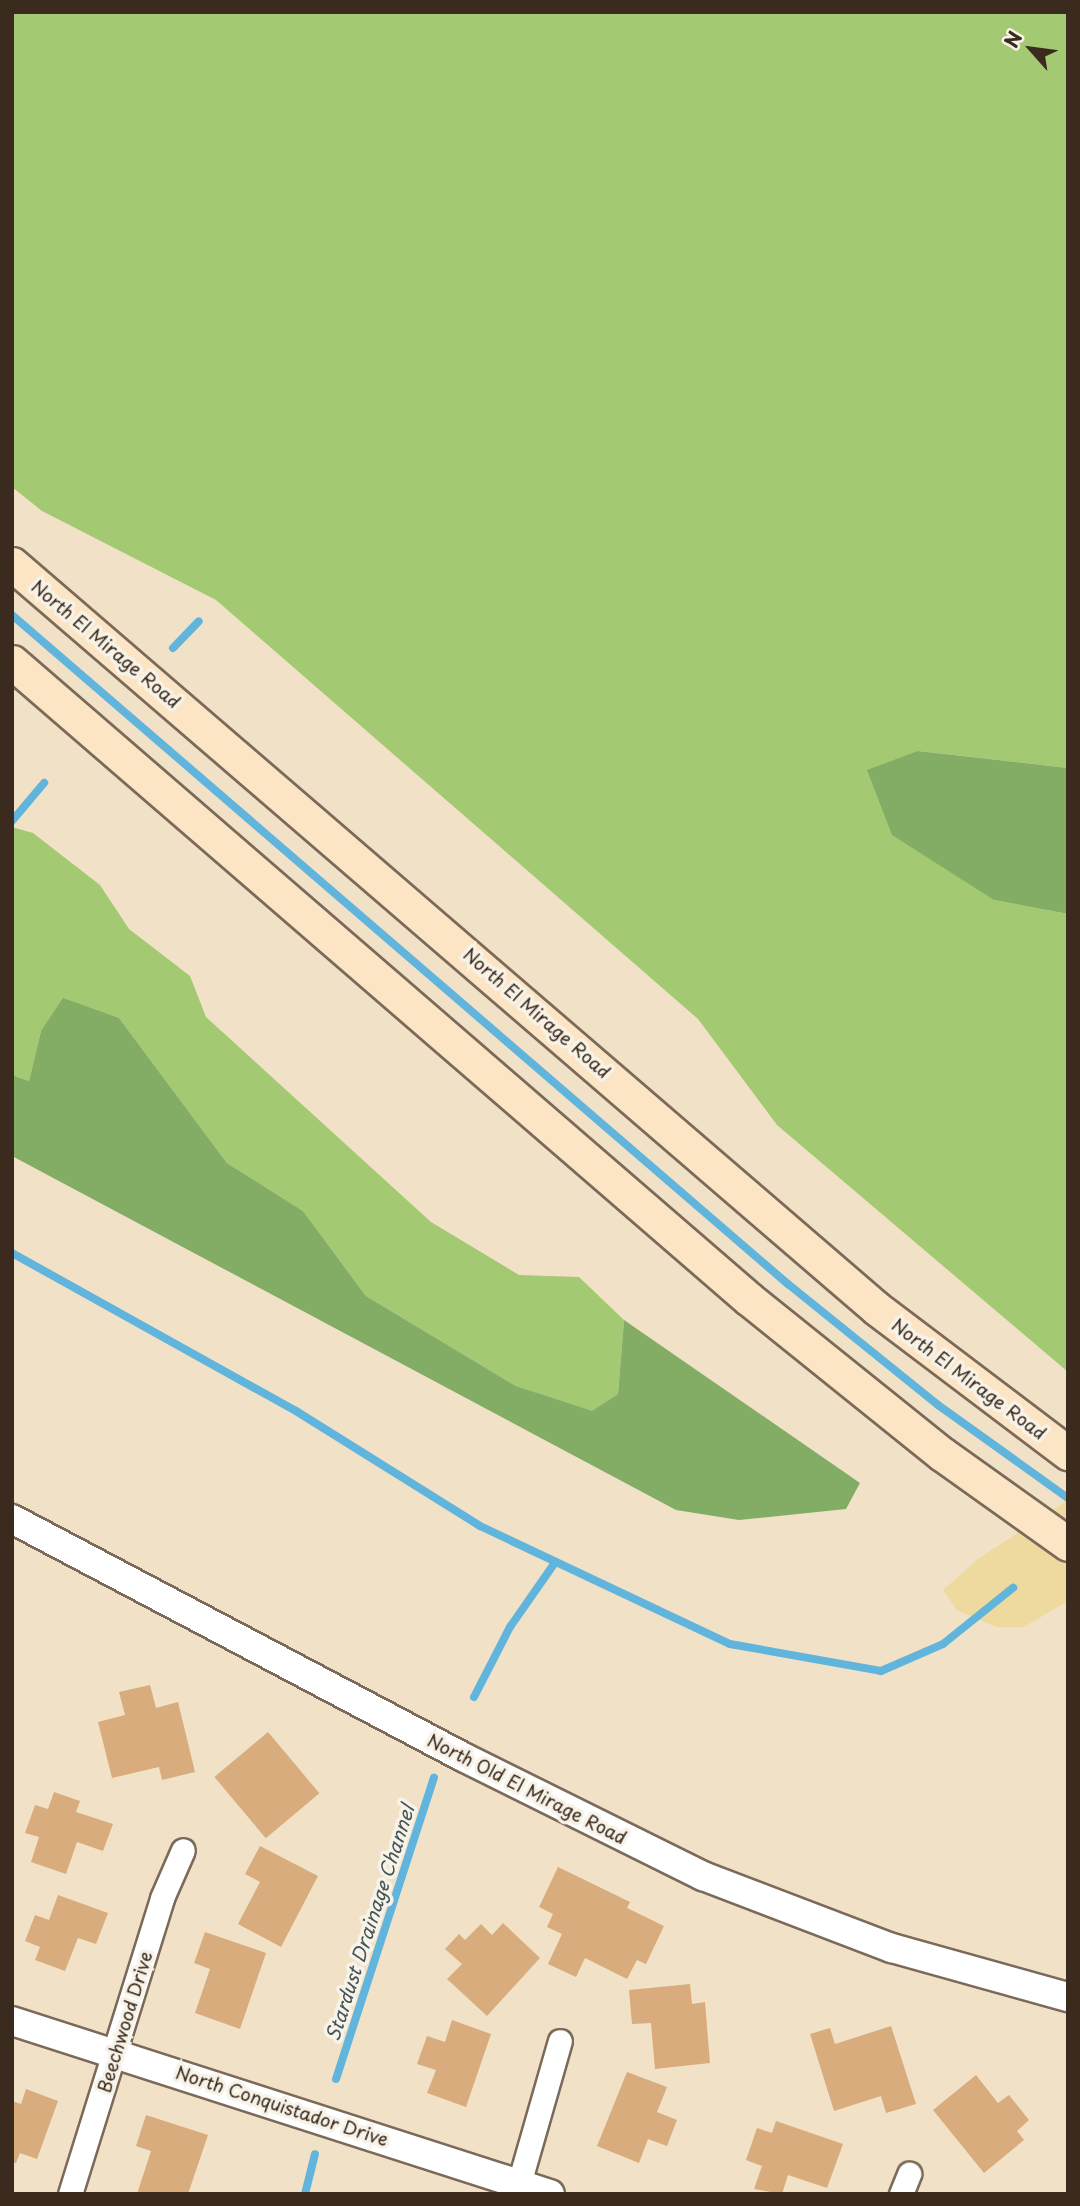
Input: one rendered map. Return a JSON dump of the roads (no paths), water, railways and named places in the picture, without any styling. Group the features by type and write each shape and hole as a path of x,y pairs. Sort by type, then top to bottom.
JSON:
{"main road":[{"name":"North El Mirage Road","path":"12,564 876,1308 1068,1453"},
{"path":"12,662 760,1308 986,1486 1068,1544"}],"street":[{"name":"North Old El Mirage Road","path":"12,1520 463,1757 639,1845 786,1910 951,1967 1068,1997"},
{"name":"Beechwood Drive","path":"70,2194 162,1898 183,1850"},
{"name":"North Conquistador Drive","path":"12,2021 353,2129 518,2189 550,2194"},
{"path":"518,2189 559,2041"}],"waterway":[{"path":"12,615 788,1284 938,1405 1068,1498"},
{"path":"173,648 199,621"},
{"path":"12,821 44,783"},
{"path":"12,1253 296,1411 480,1526 730,1644 881,1671 943,1644 1013,1588"},
{"name":"Stardust Drainage Channel","path":"474,1697 510,1627 554,1564"},
{"name":"Stardust Drainage Channel","path":"336,2079 434,1778"},
{"name":"Stardust Drainage Channel","path":"305,2194 315,2154"}]}
